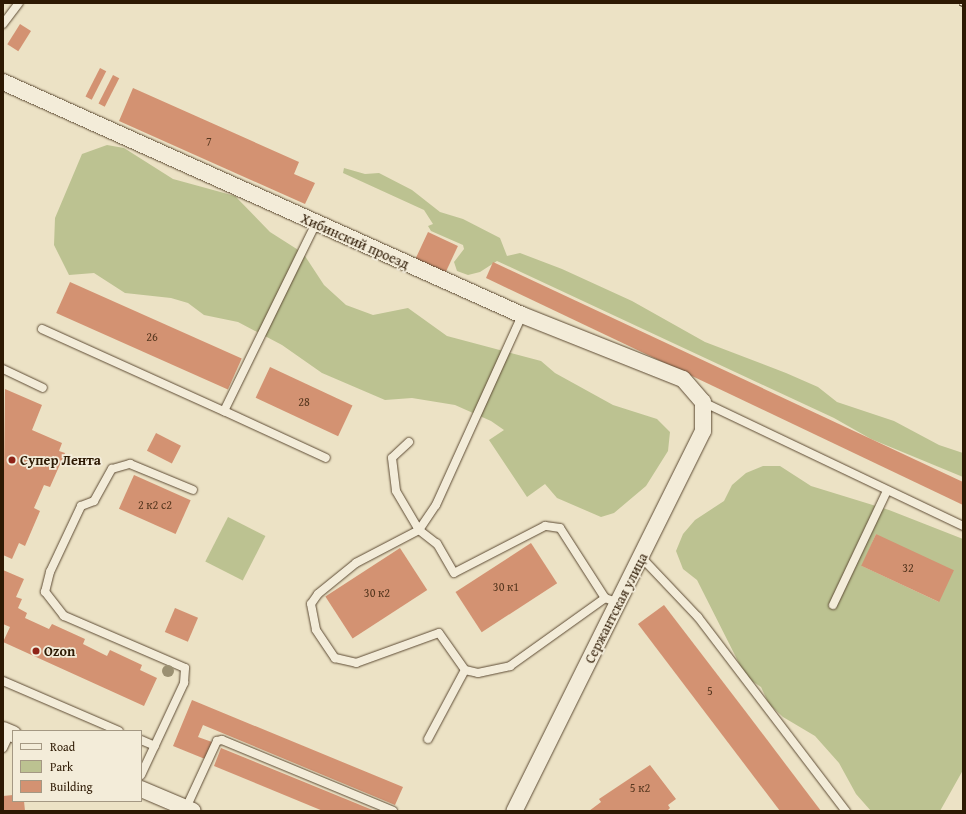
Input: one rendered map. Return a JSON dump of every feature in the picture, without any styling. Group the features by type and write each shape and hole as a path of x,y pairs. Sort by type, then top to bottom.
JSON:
{"street":[{"name":"Хибинский проезд","path":"3,82 522,315 683,379 703,402"},
{"name":"Сержантская улица","path":"514,811 612,600 641,557 703,431 703,402"},
{"path":"142,789 190,809"}],"lane":[{"path":"3,24 19,3"},
{"path":"224,411 316,223"},
{"path":"465,670 439,633 356,663 335,658 316,630 311,604 318,594 356,563 419,530 436,505 522,315"},
{"path":"42,329 326,458"},
{"path":"3,369 43,388"},
{"path":"703,402 963,526"},
{"path":"409,442 392,458 396,491 419,530 437,544 454,573 545,526 560,528 612,600 510,666 493,672 465,670"},
{"path":"142,772 184,683 185,668 64,616 45,592 50,572 81,506 94,501 112,469 130,464 193,490"},
{"path":"833,605 887,491"},
{"path":"641,557 698,617 846,811"},
{"path":"428,739 465,670"},
{"path":"3,681 118,730"},
{"path":"3,748 8,732"},
{"path":"142,740 155,746"},
{"path":"190,809 217,741 222,740 393,811"}],"green space":[{"path":"107,145 124,148 173,179 235,196 270,232 303,253 324,285 346,305 373,315 408,308 447,336 541,361 555,373 613,405 657,419 670,432 668,451 646,486 614,513 601,517 557,498 545,484 527,497 489,440 504,430 491,421 455,405 412,398 385,400 322,373 282,345 238,322 204,315 188,303 171,298 125,293 94,273 69,275 54,245 55,218 82,154"},
{"path":"344,168 365,174 379,173 412,190 440,212 463,219 500,238 507,256 520,253 562,269 632,301 705,342 786,373 818,387 837,402 894,421 939,445 963,453 963,477 871,439 834,418 497,261 480,272 468,275 457,271 454,262 464,249 463,245 431,231 428,226 433,224 424,210 343,173"},
{"path":"763,466 780,466 811,486 889,510 963,539 963,770 940,811 871,811 856,794 839,763 815,736 783,717 769,704 761,687 746,677 697,580 683,569 676,551 683,534 695,520 724,501 732,485 746,473","holes":["876,534 939,602 862,566"]},
{"path":"228,517 265,536 243,581 205,562"}],"building":[{"path":"20,24 31,31 18,51 7,44"},
{"path":"100,68 106,71 92,100 85,97"},
{"path":"113,75 119,78 105,107 98,104"},
{"path":"133,88 299,162 294,174 315,183 305,204 119,121"},
{"path":"428,232 458,246 445,273 415,259"},
{"path":"493,262 963,482 963,505 486,278"},
{"path":"70,282 242,358 228,390 56,313"},
{"path":"270,367 352,405 338,436 256,398"},
{"path":"5,389 42,405 32,430 62,443 59,451 65,453 50,487 44,485 34,508 40,511 25,546 19,543 12,559 3,555"},
{"path":"156,433 181,446 172,464 147,451"},
{"path":"134,475 191,500 176,534 119,509"},
{"path":"876,534 954,570 939,602 861,566"},
{"path":"531,543 557,583 482,632 456,592"},
{"path":"400,548 427,590 353,638 325,596"},
{"path":"3,570 24,579 16,597 22,599 18,608 27,613 25,618 49,629 52,624 85,639 83,644 107,656 110,650 142,665 140,670 157,678 144,706 3,642 10,627 3,624"},
{"path":"664,605 821,811 780,811 638,624"},
{"path":"175,608 198,618 188,642 165,632"},
{"path":"192,700 403,787 395,805 203,725 198,737 212,742 205,759 173,746"},
{"path":"221,748 375,811 323,811 214,766"},
{"path":"650,765 676,799 668,805 670,808 667,811 589,811 601,802 599,799"},
{"path":"12,795 12,802 24,802 25,811 3,811 3,796"}],"place":[{"name":"Супер Лента","path":"12,460"},
{"name":"Ozon","path":"36,651"}]}
